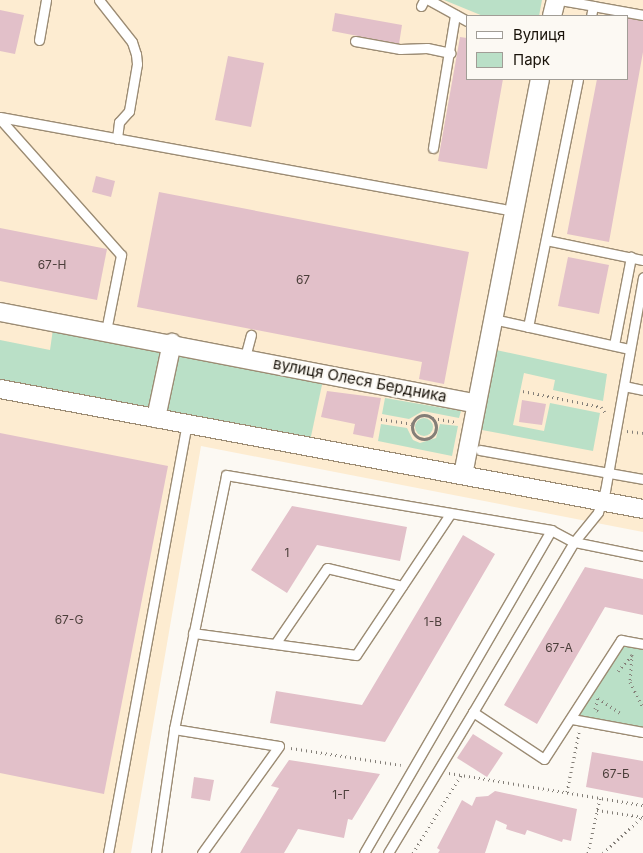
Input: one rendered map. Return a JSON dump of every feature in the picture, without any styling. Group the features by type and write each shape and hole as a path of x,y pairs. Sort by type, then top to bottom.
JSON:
{"street":[{"path":"552,15 556,0"},
{"path":"462,475 540,80"},
{"name":"вулиця Олеся Бердника","path":"0,312 245,357 476,404"},
{"path":"156,418 172,343"},
{"path":"0,389 643,508"}],"lane":[{"path":"39,40 46,0"},
{"path":"99,0 132,42 136,54 129,111 119,122 117,138"},
{"path":"430,0 466,21"},
{"path":"560,0 643,15"},
{"path":"591,15 593,6"},
{"path":"433,148 450,53 454,15"},
{"path":"355,41 400,49 427,48 450,53"},
{"path":"528,327 578,80"},
{"path":"0,118 514,211"},
{"path":"0,118 121,255 106,331"},
{"path":"546,240 643,260"},
{"path":"614,346 631,257"},
{"path":"388,853 574,542 602,501 643,277"},
{"path":"493,319 630,349"},
{"path":"245,357 251,335"},
{"path":"624,386 643,390"},
{"path":"108,853 188,424"},
{"path":"480,450 643,479"},
{"path":"156,853 174,729 226,474 551,530 574,542 643,556"},
{"path":"193,633 356,655 450,514"},
{"path":"364,853 551,530"},
{"path":"275,644 327,568 402,586"},
{"path":"473,712 544,759 572,719 620,640 640,644"},
{"path":"572,719 643,732"},
{"path":"174,729 279,746 202,853"}],"path":[{"path":"522,391 601,407 616,428 643,433"},
{"path":"412,424 418,416 472,425"},
{"path":"412,424 415,436 427,439 436,430 432,418"},
{"path":"381,419 412,424"},
{"path":"640,644 632,655 630,682 643,708"},
{"path":"605,716 595,709 598,698 622,714"},
{"path":"599,712 607,704"},
{"path":"611,713 618,711"},
{"path":"567,792 579,731"},
{"path":"413,853 461,775"},
{"path":"588,853 600,798 643,805"},
{"path":"597,810 643,817"},
{"path":"603,853 643,817"}],"shaded area":[{"path":"0,0 643,0 643,532 201,446 131,853 0,853"}],"green space":[{"path":"444,0 542,0 539,15 481,15"},
{"path":"53,329 162,349 149,410 0,382 0,340 50,350"},
{"path":"496,350 607,374 603,401 553,390 555,380 524,373 513,425 544,431 550,403 600,413 593,451 482,430"},
{"path":"176,351 323,380 310,441 167,413"},
{"path":"385,398 461,411 459,418 423,411 409,419 382,414"},
{"path":"424,418 430,421 433,427 430,433 424,436 418,433 415,427 418,421"},
{"path":"381,424 407,428 413,440 420,443 436,438 440,424 458,426 452,456 378,441"},
{"path":"622,643 643,647 643,728 577,716"}],"building":[{"path":"0,10 24,15 15,54 0,51"},
{"path":"335,13 402,25 399,44 332,31"},
{"path":"628,18 643,21 643,52 609,242 567,234 597,80 628,80"},
{"path":"460,37 466,38 466,80 503,80 487,169 438,161"},
{"path":"228,56 264,63 251,127 215,120"},
{"path":"96,176 115,181 111,197 92,192"},
{"path":"159,192 469,252 444,384 419,379 422,362 137,307"},
{"path":"0,228 107,249 97,300 0,281"},
{"path":"568,257 609,265 599,314 558,306"},
{"path":"327,391 381,398 373,438 353,434 355,424 321,417"},
{"path":"522,400 546,404 542,425 519,422"},
{"path":"0,433 168,466 104,794 0,773"},
{"path":"292,506 407,527 400,561 317,545 287,593 251,570"},
{"path":"463,535 495,554 385,742 270,723 276,691 362,705"},
{"path":"585,567 643,579 643,615 605,607 537,724 504,705"},
{"path":"473,734 503,753 487,777 457,758"},
{"path":"592,752 643,761 643,798 586,787"},
{"path":"289,760 380,774 352,820 348,819 344,838 298,829 284,853 240,853 279,788 271,786"},
{"path":"194,777 214,780 210,801 191,798"},
{"path":"495,791 577,809 571,841 563,839 562,842 527,830 525,835 506,829 507,825 496,820 485,853 438,853 440,850 437,848 462,800 472,806 476,797 488,796"}]}
